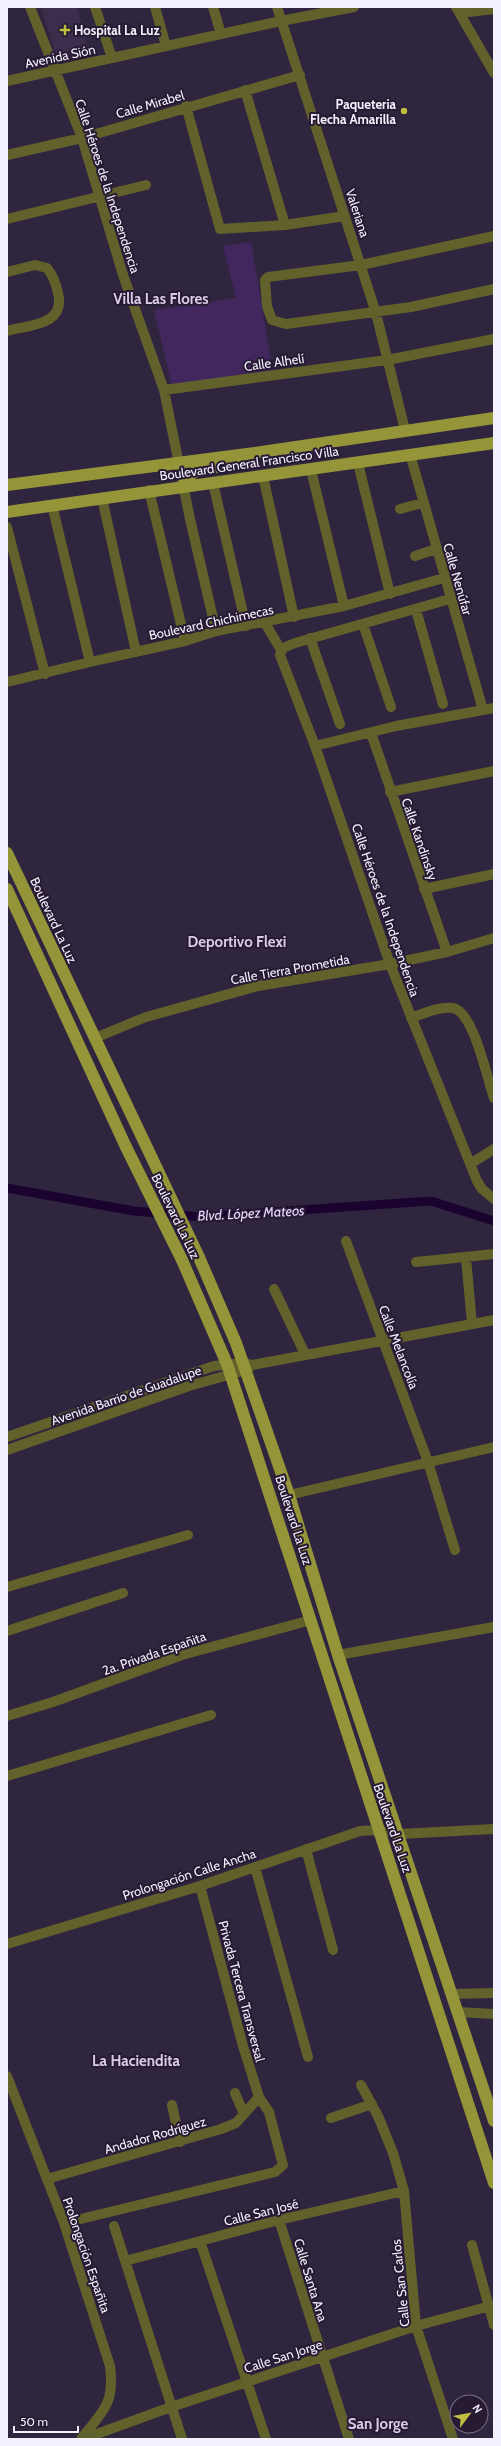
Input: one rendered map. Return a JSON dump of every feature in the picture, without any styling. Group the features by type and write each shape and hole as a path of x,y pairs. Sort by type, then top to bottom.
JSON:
{"main road":[{"name":"Boulevard General Francisco Villa","path":"7,485 247,454 494,418"},
{"name":"Boulevard General Francisco Villa","path":"7,512 149,490 311,470 492,442"},
{"path":"183,486 190,474 196,469 229,465 238,462 247,454"},
{"name":"Boulevard La Luz","path":"7,852 198,1255 247,1366 289,1495 338,1655 494,2121"},
{"name":"Boulevard La Luz","path":"7,889 165,1222 229,1369 312,1620 378,1830 494,2182"},
{"path":"182,1260 190,1260 198,1255"}],"street":[{"name":"Calle Héroes de la Independencia","path":"30,7 82,138 99,198 164,390 180,462 183,486 216,631"},
{"path":"95,7 112,58"},
{"path":"155,7 166,46"},
{"path":"213,7 221,34"},
{"name":"Valeriana","path":"277,7 376,313 405,430"},
{"name":"Avenida Sión","path":"7,81 281,21 354,7"},
{"path":"494,9 458,10 494,73"},
{"name":"Calle Mirabel","path":"7,156 82,138 186,106 300,75"},
{"path":"245,90 284,225"},
{"path":"186,106 220,229 284,225 345,216"},
{"path":"7,219 146,186"},
{"path":"494,236 361,265 268,277 265,280 267,306 272,320 286,324 376,313 494,289"},
{"path":"7,272 35,265 42,266 50,272 61,304 57,314 49,320 7,331"},
{"name":"Calle Alhelí","path":"164,390 387,360 494,339"},
{"name":"Calle Nenúfar","path":"410,454 422,503 483,710"},
{"path":"358,463 390,594"},
{"path":"311,470 344,606"},
{"path":"263,476 294,617"},
{"path":"213,483 246,626"},
{"path":"149,490 185,641"},
{"path":"102,498 136,652"},
{"path":"400,509 422,503"},
{"path":"52,505 90,662"},
{"path":"7,527 44,674"},
{"path":"415,556 436,549"},
{"name":"Boulevard Chichimecas","path":"7,682 185,641 216,631 265,623 344,606 444,578"},
{"path":"265,623 281,650 310,638 450,600"},
{"path":"416,610 443,704"},
{"path":"363,624 390,707"},
{"path":"310,638 340,724"},
{"name":"Calle Héroes de la Independencia","path":"281,650 281,662 315,746 390,964 470,1164 482,1189 494,1199"},
{"path":"315,746 371,734 396,726 494,708"},
{"name":"Calle Kandinsky","path":"371,734 424,890 447,952"},
{"path":"390,792 494,770"},
{"path":"424,890 494,874"},
{"name":"Calle Tierra Prometida","path":"95,1038 146,1017 258,986 390,964 447,952 494,938"},
{"path":"411,1018 443,1008 458,1009 470,1024 494,1098"},
{"path":"470,1164 494,1149"},
{"name":"Calle Melancolía","path":"346,1241 428,1462 455,1550"},
{"path":"416,1262 494,1254"},
{"path":"466,1258 472,1324"},
{"path":"274,1289 305,1354"},
{"name":"Avenida Barrio de Guadalupe","path":"7,1437 179,1377 247,1366 494,1320"},
{"name":"Avenida Barrio de Guadalupe","path":"7,1450 189,1386 229,1369"},
{"path":"289,1495 494,1447"},
{"path":"7,1587 188,1535"},
{"path":"7,1631 123,1593"},
{"name":"2a. Privada Españita","path":"7,1716 60,1700 188,1653 312,1620"},
{"path":"338,1655 494,1627"},
{"path":"7,1776 210,1715"},
{"name":"Prolongación Calle Ancha","path":"7,1944 200,1886 360,1830 378,1830 399,1834 494,1829"},
{"path":"306,1849 333,1950"},
{"path":"255,1867 308,2057"},
{"name":"Privada Tercera Transversal","path":"64,2223 275,2172 281,2169 282,2160 269,2112 261,2099 200,1886"},
{"path":"452,1994 494,1993"},
{"path":"458,2012 494,2014"},
{"name":"Prolongación Españita","path":"7,2076 64,2223 110,2366 112,2390 109,2403 82,2439"},
{"name":"Calle San Carlos","path":"360,2085 372,2104 393,2153 404,2191 416,2326 453,2439"},
{"path":"234,2093 244,2114"},
{"name":"Andador Rodríguez","path":"47,2179 180,2142 230,2126 261,2099"},
{"path":"331,2118 372,2104"},
{"path":"172,2105 180,2142"},
{"name":"Calle San José","path":"125,2261 279,2220 404,2191"},
{"name":"Calle Santa Ana","path":"279,2220 349,2439"},
{"path":"114,2226 182,2439"},
{"path":"200,2241 266,2439"},
{"path":"472,2244 491,2306 494,2325"},
{"name":"Calle San Jorge","path":"82,2439 171,2407 416,2326 491,2306"}],"shaded area":[{"name":"Hospital La Luz","path":"41,7 77,7 89,52 58,61"},
{"path":"251,242 273,373 172,386 154,310 236,298 223,246"}],"waterway":[{"name":"Blvd. López Mateos","path":"7,1188 134,1211 201,1217 431,1201 494,1221"}],"place":[{"name":"Hospital La Luz","path":"65,30"},
{"name":"Paqueteria Flecha Amarilla","path":"404,111"}],"district":[{"name":"Villa Las Flores","path":"161,299"},
{"name":"Deportivo Flexi","path":"237,942"},
{"name":"La Haciendita","path":"136,2061"},
{"name":"San Jorge","path":"378,2424"}]}
